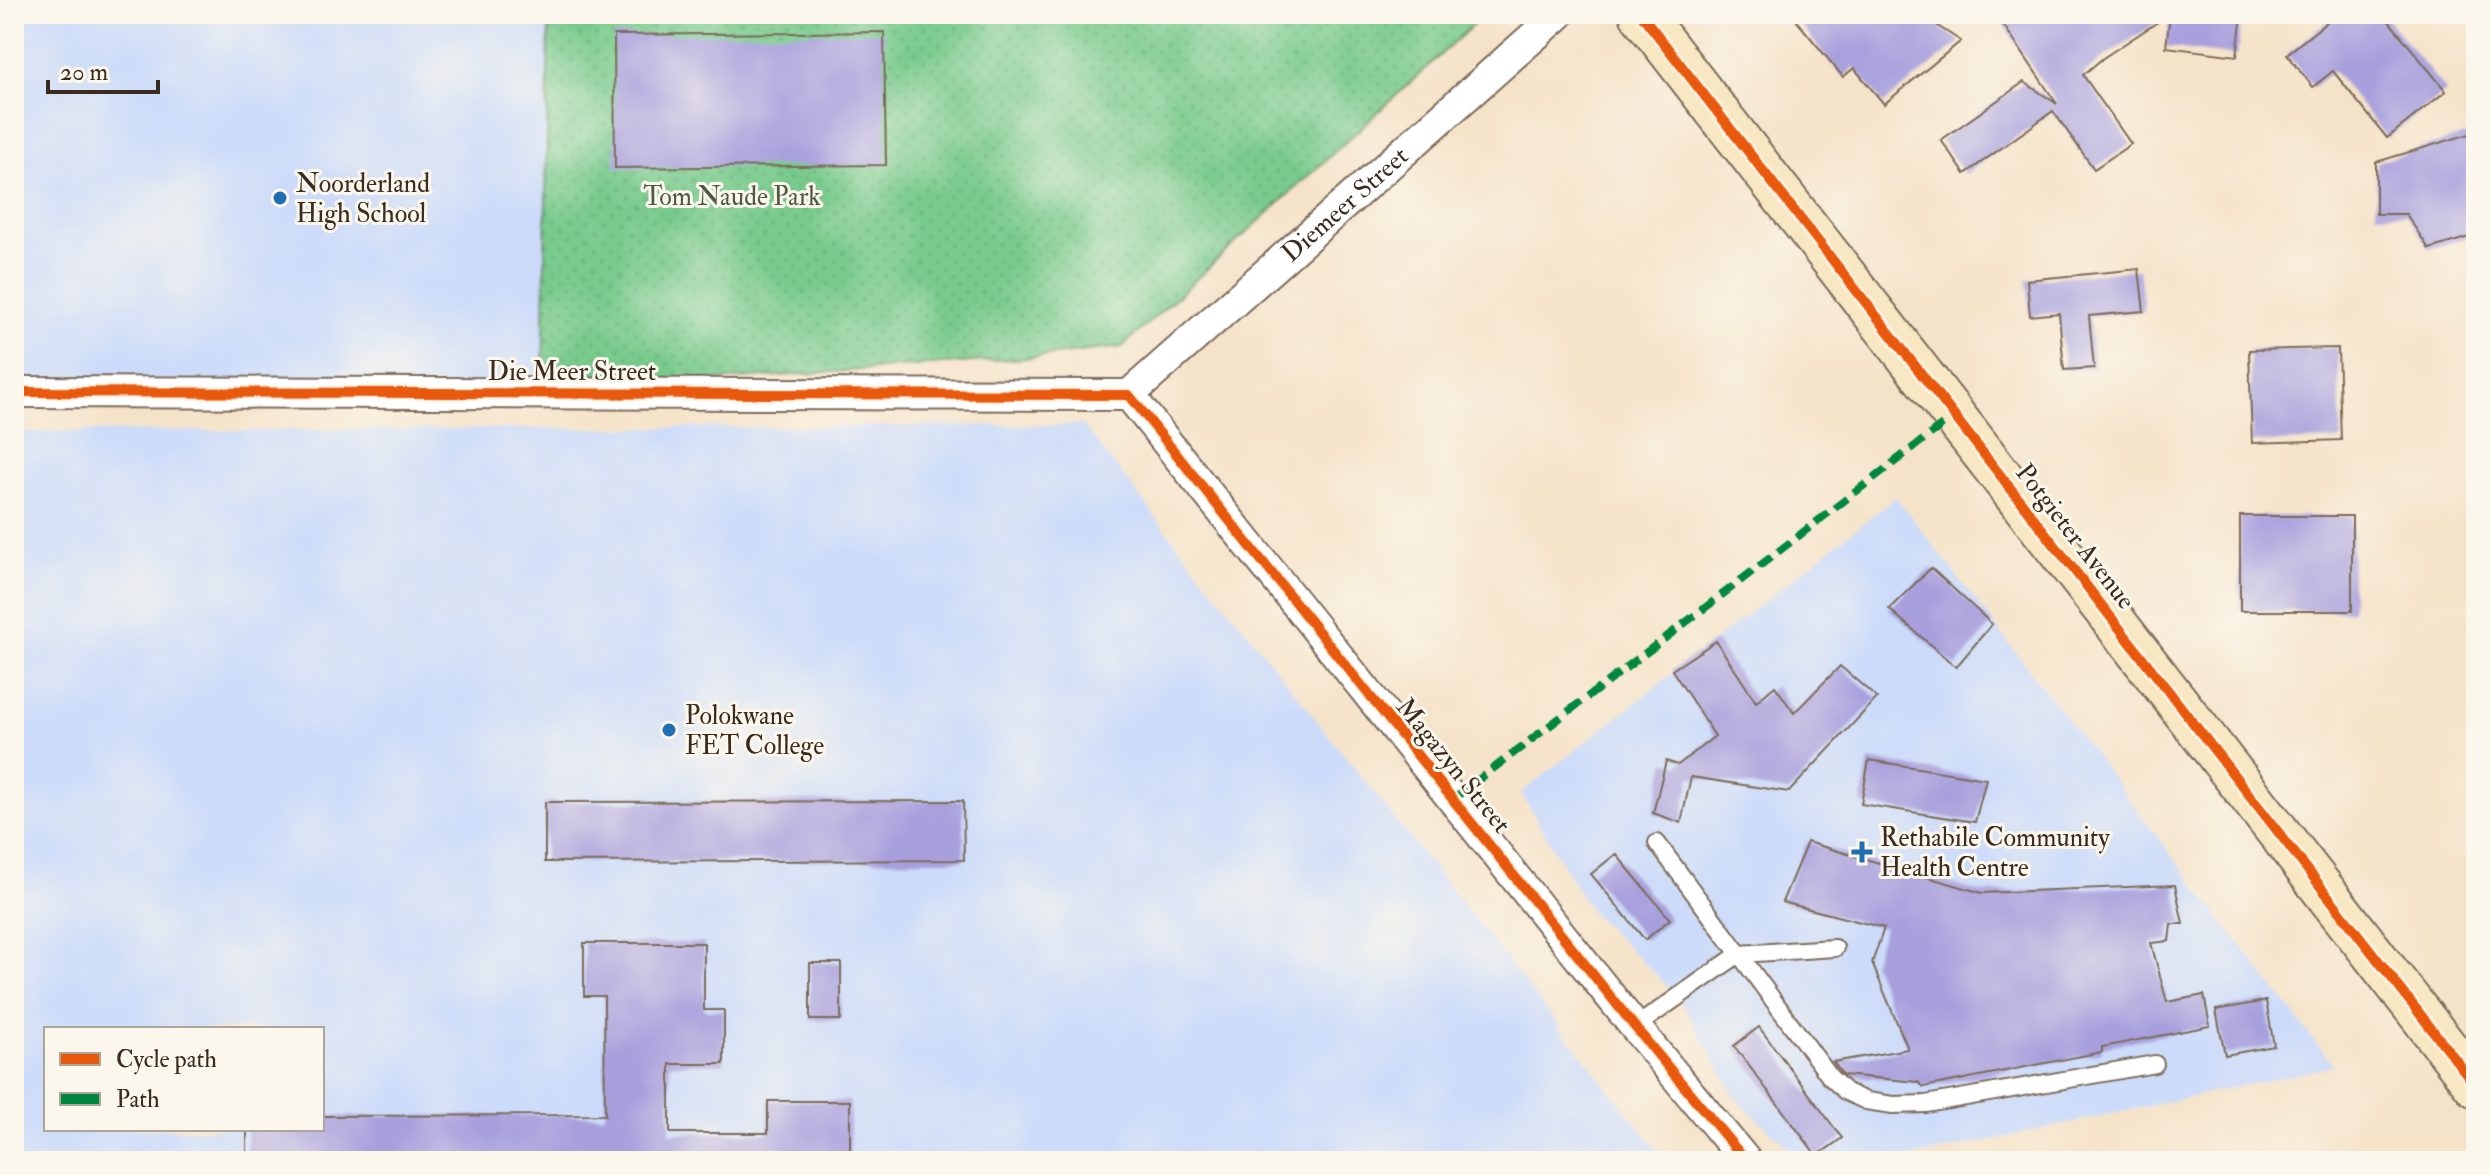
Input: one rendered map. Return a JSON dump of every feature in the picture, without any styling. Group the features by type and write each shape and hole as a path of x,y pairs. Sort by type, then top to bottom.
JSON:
{"street":[{"name":"Diemeer Street","path":"1129,395 1559,14"},
{"name":"Potgieter Avenue","path":"1641,14 2476,1086"},
{"name":"Die Meer Street","path":"14,392 1129,395"},
{"name":"Magazyn Street","path":"1129,395 1746,1161"}],"lane":[{"path":"1657,843 1830,1077 1846,1092 1877,1104 1926,1104 2155,1064"},
{"path":"1635,1027 1739,954 1835,948"}],"shaded area":[{"name":"Noorderland High School","path":"14,14 549,14 543,393 14,382"},
{"name":"Polokwane FET College","path":"1083,425 1666,1161 14,1161 14,432"},
{"name":"Rethabile Community Health Centre","path":"1896,497 2334,1066 1895,1161 1802,1161 1736,1098 1678,996 1590,911 1521,793"}],"green space":[{"name":"Tom Naude Park","path":"549,14 1485,14 1122,347 1027,358 543,393"}],"building":[{"path":"1791,14 1919,14 1961,41 1884,104 1854,68 1843,77"},
{"path":"1996,14 2170,14 2103,58 2083,75 2131,144 2094,169 2053,111 1965,174 1941,140 2024,82 2057,104"},
{"path":"2170,14 2242,14 2237,56 2166,47"},
{"path":"2337,14 2383,14 2446,91 2387,138 2333,71 2313,87 2287,54"},
{"path":"884,32 886,165 615,168 614,35"},
{"path":"2476,132 2476,235 2429,249 2406,214 2376,214 2376,162"},
{"path":"2139,269 2144,311 2089,316 2094,368 2064,370 2059,313 2030,316 2027,280"},
{"path":"2338,348 2341,440 2252,443 2249,350"},
{"path":"2240,516 2352,516 2352,611 2240,611"},
{"path":"1931,568 1992,624 1956,667 1889,609"},
{"path":"1716,641 1756,702 1775,686 1794,713 1840,666 1877,698 1789,792 1691,777 1681,823 1653,813 1666,761 1678,765 1715,736 1672,670"},
{"path":"1869,760 1986,779 1975,822 1861,804"},
{"path":"963,801 964,860 545,862 545,802"},
{"path":"1807,842 1982,893 2175,885 2183,924 2171,924 2169,941 2151,943 2167,1002 2204,995 2210,1026 2102,1047 2102,1052 1924,1087 1918,1082 1843,1075 1833,1062 1908,1049 1872,963 1884,928 1782,902"},
{"path":"1616,854 1670,919 1645,940 1591,874"},
{"path":"584,943 704,943 704,1010 724,1010 724,1064 670,1064 670,1133 768,1133 768,1101 850,1101 850,1161 247,1161 247,1131 324,1131 324,1116 605,1115 604,996 584,996"},
{"path":"810,963 841,963 841,1020 810,1020"},
{"path":"2266,1001 2274,1046 2225,1055 2216,1010"},
{"path":"1759,1027 1842,1138 1817,1156 1734,1046"}],"marked path":[{"path":"1453,799 1954,416"}],"cycle path":[{"path":"1641,14 2476,1086"},
{"path":"14,392 1129,395 1746,1161"}],"place":[{"name":"Noorderland High School","path":"280,198"},
{"name":"Polokwane FET College","path":"669,730"},
{"name":"Rethabile Community Health Centre","path":"1862,852"}]}
